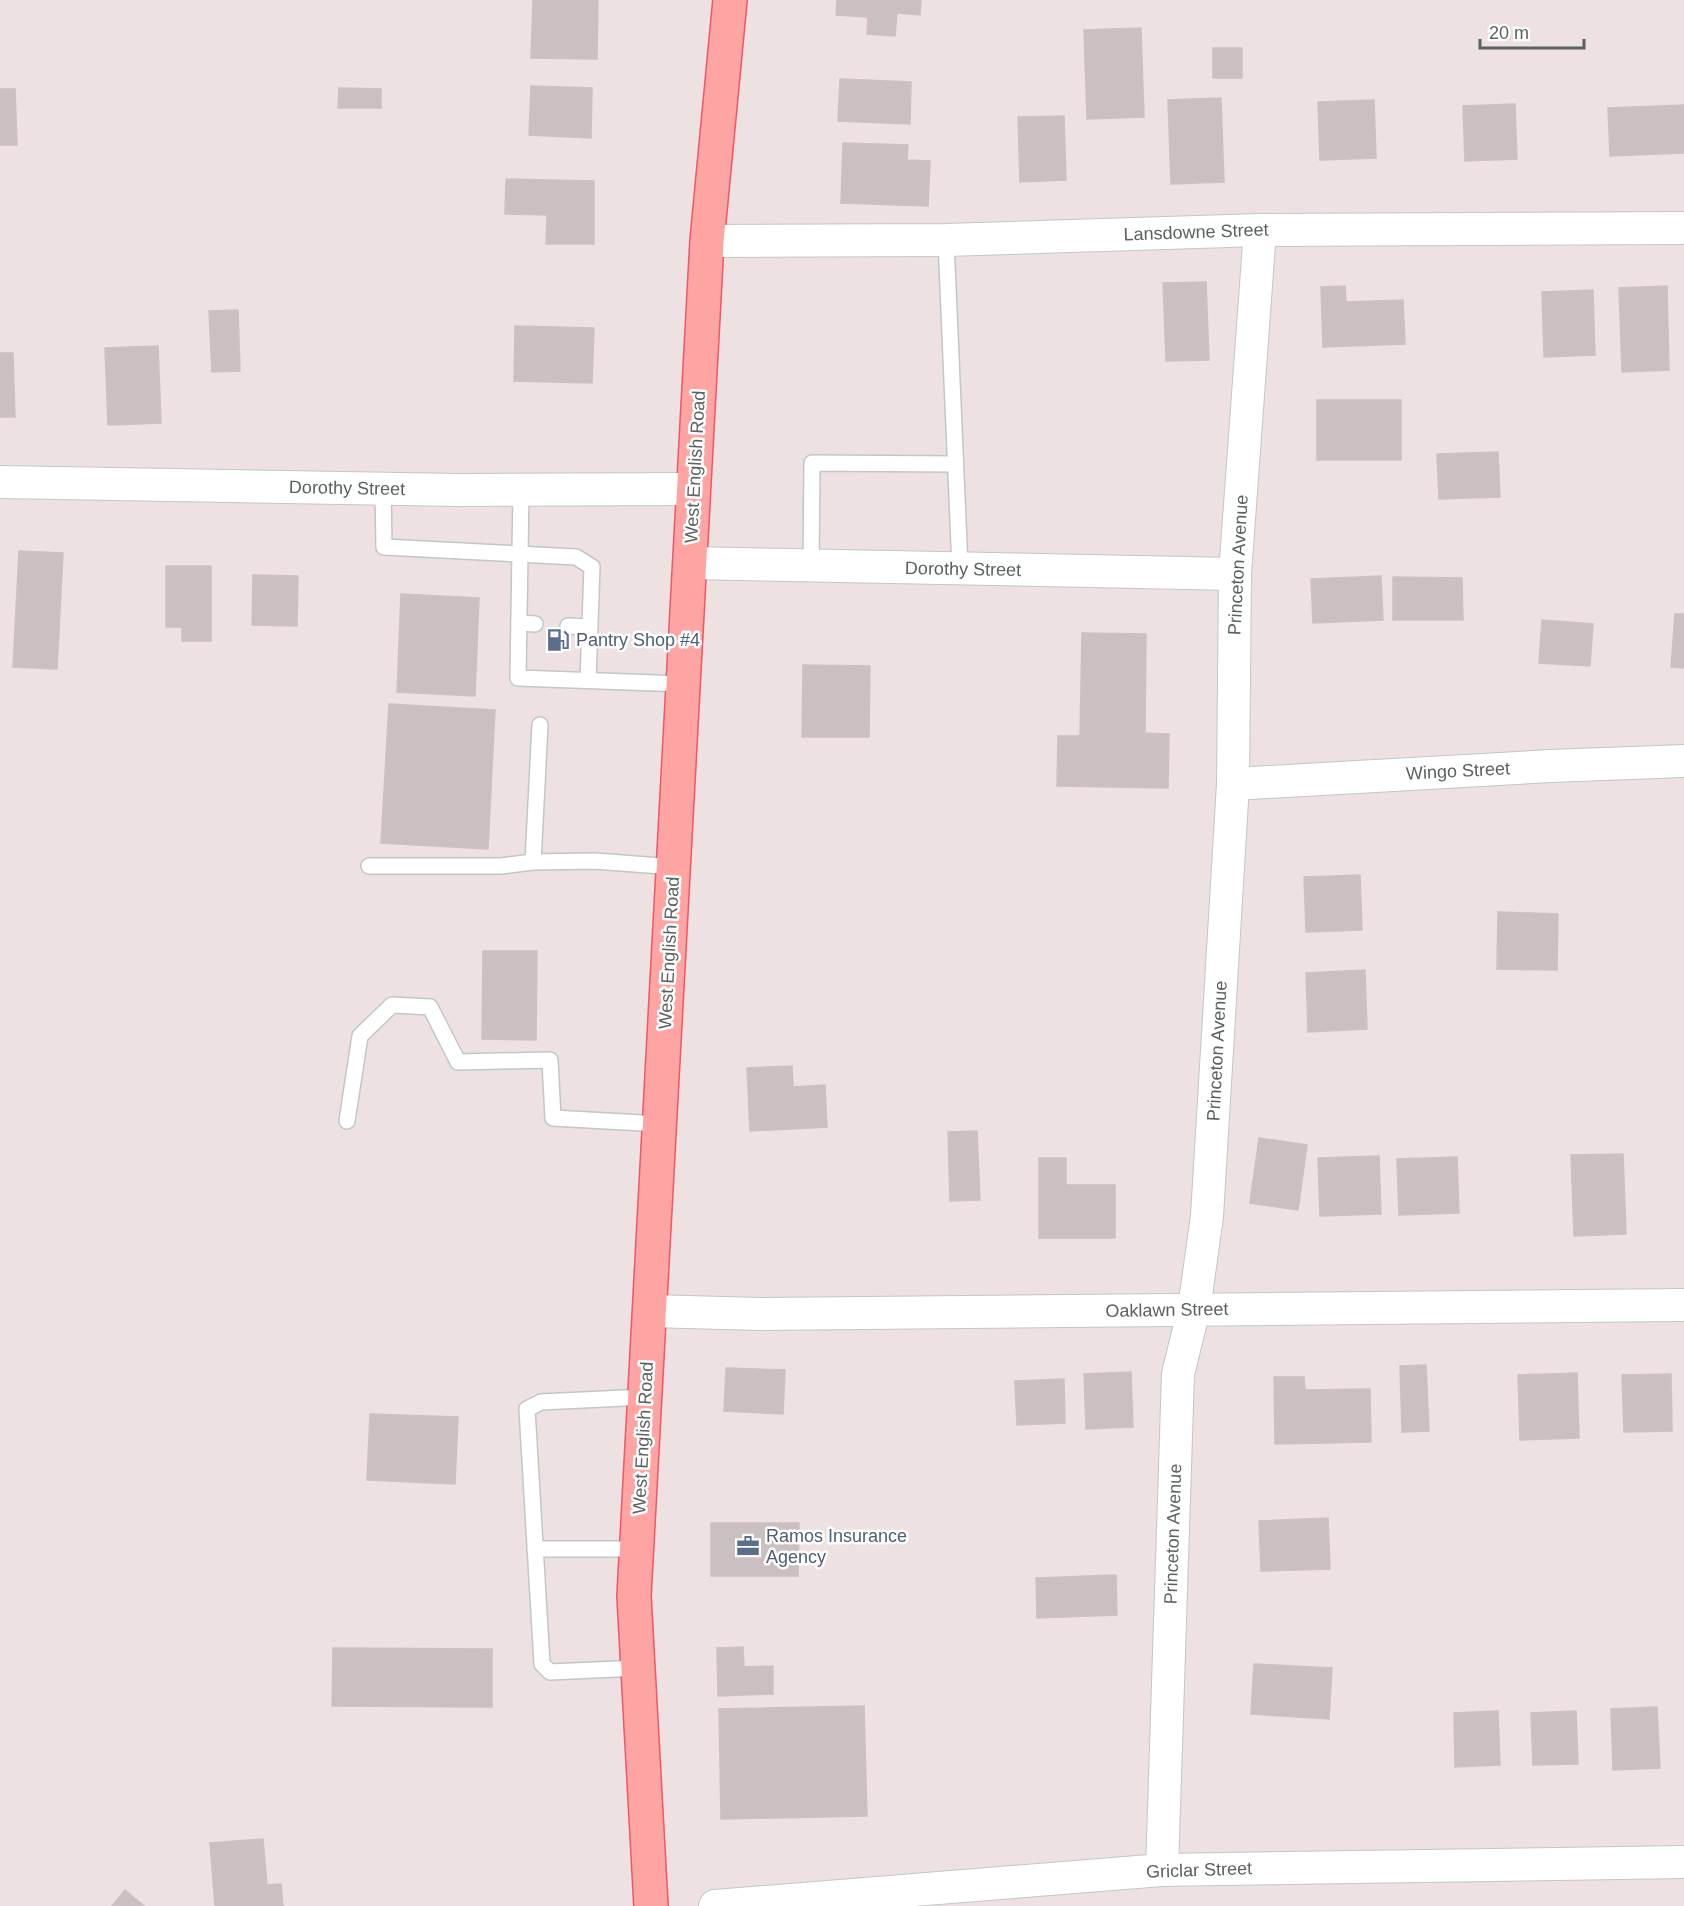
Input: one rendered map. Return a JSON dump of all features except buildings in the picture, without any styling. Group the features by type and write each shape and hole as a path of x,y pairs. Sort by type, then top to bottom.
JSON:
{"main road":[{"name":"West English Road","path":"651,1906 634,1596 707,241 730,0"}],"street":[{"name":"Lansdowne Street","path":"707,241 946,240 1260,230 1684,228"},
{"name":"Princeton Avenue","path":"1162,1869 1178,1374 1194,1309 1207,1215 1233,784 1235,574 1260,230"},
{"name":"Dorothy Street","path":"0,482 383,489 694,489"},
{"name":"Dorothy Street","path":"690,563 1235,574"},
{"name":"Wingo Street","path":"1233,784 1684,761"},
{"name":"Oaklawn Street","path":"650,1311 760,1314 1684,1305"},
{"name":"Griclar Street","path":"716,1906 1162,1869 1684,1862"}],"lane":[{"path":"946,240 960,568"},
{"path":"811,566 812,464 955,464"},
{"path":"383,489 384,547 576,556 592,567 588,680"},
{"path":"521,490 518,678 684,684"},
{"path":"519,623 535,624"},
{"path":"568,626 590,627"},
{"path":"533,862 540,725"},
{"path":"369,866 501,866 533,862 595,861 674,867"},
{"path":"347,1121 360,1036 392,1005 430,1007 458,1062 550,1060 553,1118 660,1124"},
{"path":"638,1668 550,1672 542,1664 527,1409 541,1402 645,1397"},
{"path":"535,1549 636,1550"}],"place":[{"name":"Pantry Shop #4","path":"558,640"},
{"name":"Ramos Insurance Agency","path":"748,1546"}]}
